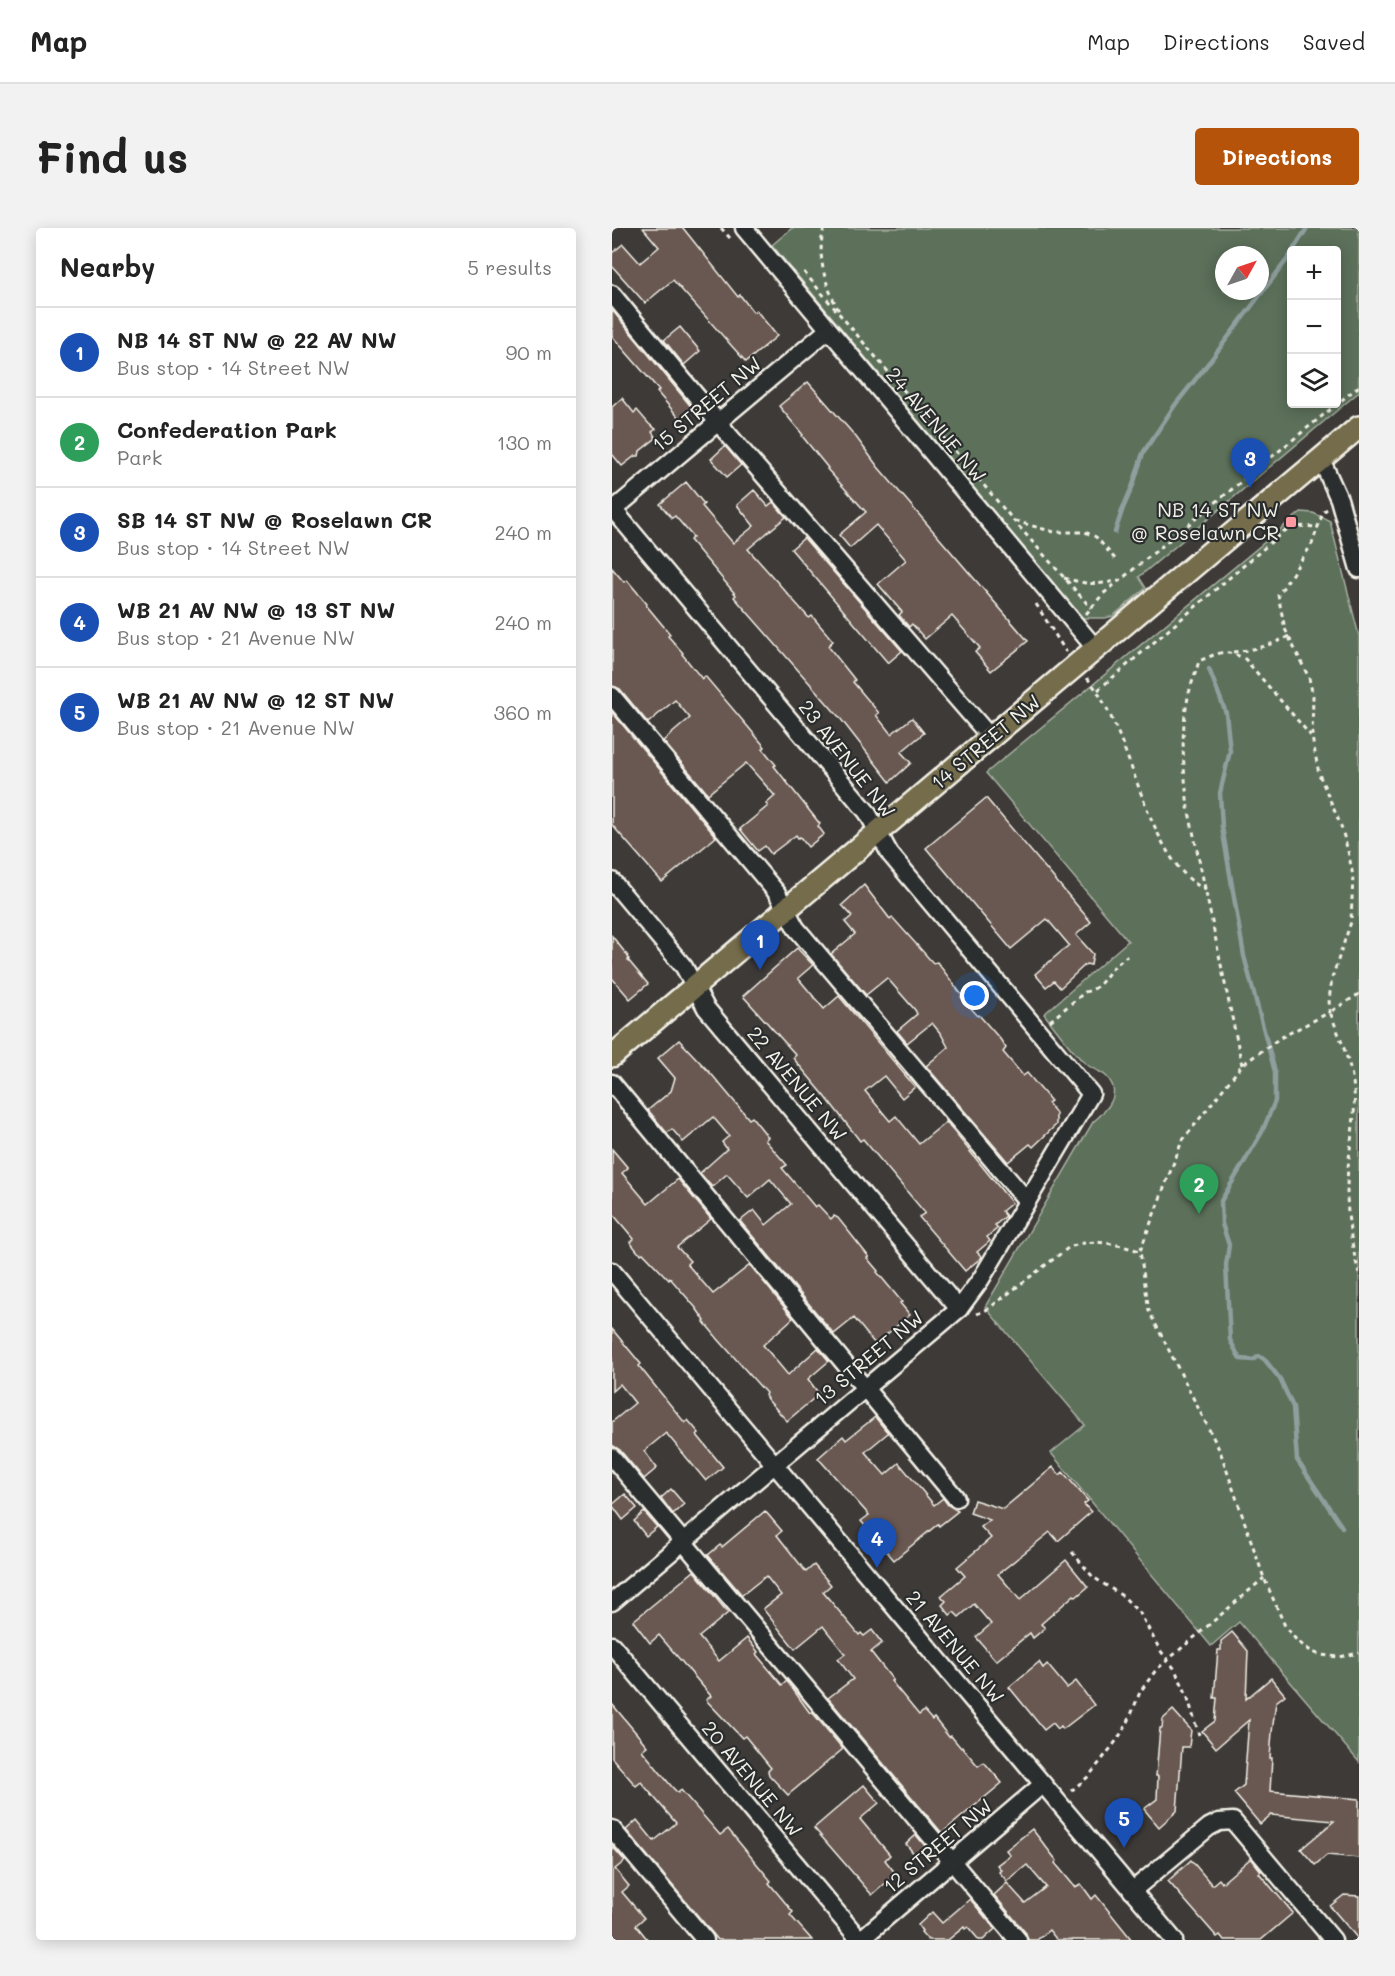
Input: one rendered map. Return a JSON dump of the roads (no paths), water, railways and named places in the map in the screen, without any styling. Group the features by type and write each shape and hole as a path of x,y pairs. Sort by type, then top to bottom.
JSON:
{"main road":[{"name":"14 STREET NW","path":"612,1056 1359,427"}],"street":[{"name":"24 AVENUE NW","path":"744,228 1096,649"},
{"path":"612,294 717,422 991,738"},
{"name":"15 STREET NW","path":"612,510 828,330"},
{"path":"1320,459 1339,499 1359,569"},
{"name":"23 AVENUE NW","path":"612,510 867,812 890,854 1091,1094"},
{"path":"612,696 777,893 796,928 1027,1201"},
{"name":"22 AVENUE NW","path":"612,881 684,967 706,1008 959,1309"},
{"path":"612,1083 956,1498"},
{"name":"13 STREET NW","path":"612,1602 959,1309 981,1279 1091,1094"},
{"name":"21 AVENUE NW","path":"612,1271 1174,1940"},
{"path":"612,1457 1018,1940"},
{"name":"20 AVENUE NW","path":"612,1645 860,1940"},
{"name":"12 STREET NW","path":"860,1940 1043,1784"},
{"path":"1132,1891 1209,1827 1219,1822 1233,1821 1334,1940"},
{"path":"612,1829 705,1940"}],"waterway":[{"path":"1296,246 1307,228"},
{"path":"1115,532 1143,453 1175,405 1287,260"},
{"path":"1209,669 1226,713 1230,751 1220,793 1222,827 1244,956 1275,1072 1275,1101 1262,1132 1221,1201 1222,1224 1229,1245 1226,1265 1230,1340 1240,1359 1253,1360 1259,1356 1280,1379 1293,1407 1297,1460 1342,1527"}],"place":[{"name":"SB 14 ST NW @ Roselawn CR","path":"1250,488"},
{"name":"NB 14 ST NW @ Roselawn CR","path":"1291,522"},
{"name":"NB 14 ST NW @ 22 AV NW","path":"760,970"},
{"name":"Confederation Park","path":"1199,1214"},
{"name":"WB 21 AV NW @ 13 ST NW","path":"877,1568"},
{"name":"WB 21 AV NW @ 12 ST NW","path":"1124,1848"}]}
